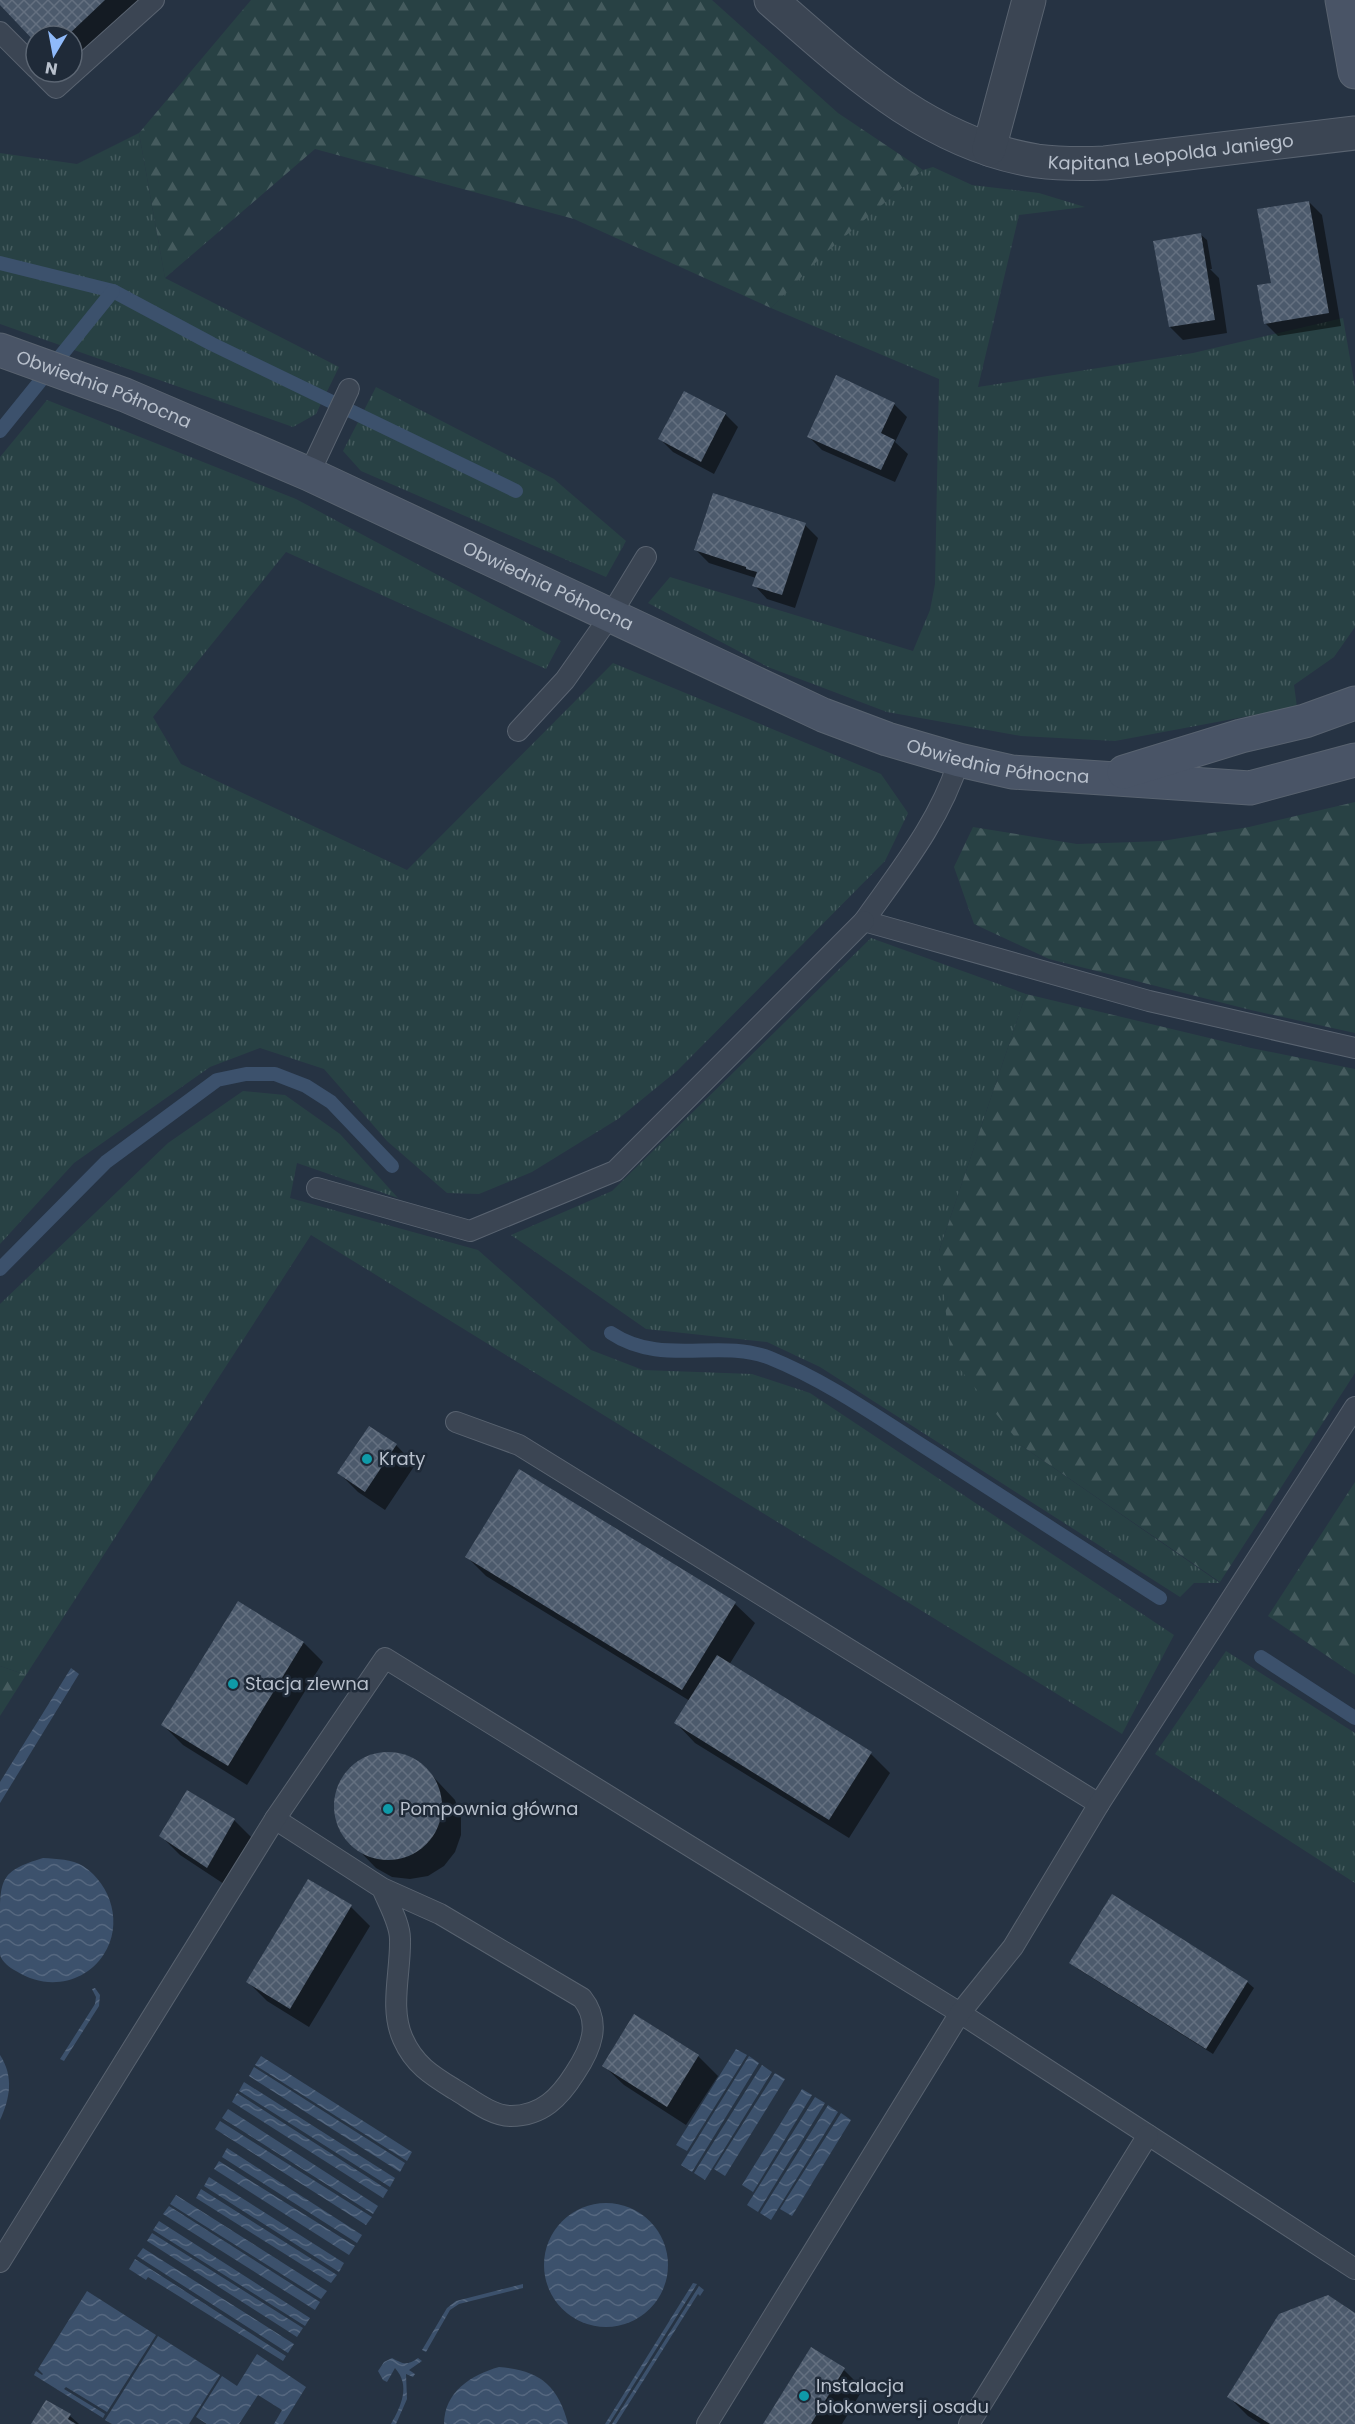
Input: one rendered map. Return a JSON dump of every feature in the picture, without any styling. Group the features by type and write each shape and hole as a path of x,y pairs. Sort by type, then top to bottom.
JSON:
{"main road":[{"path":"1342,0 1355,72"},
{"name":"Obwiednia Północna","path":"0,350 125,395 309,474 823,715 887,740 1012,772 1250,788 1355,760"},
{"name":"Obwiednia Północna","path":"1107,777 1241,736 1305,721 1355,703"}],"street":[{"name":"Kapitana Leopolda Janiego","path":"771,0 855,73 895,102 940,129 989,149 1040,161 1082,164 1144,159 1355,133"},
{"path":"989,149 1029,0"}],"lane":[{"path":"84,63 154,0"},
{"path":"0,32 24,56"},
{"path":"309,474 349,389"},
{"path":"518,731 565,680 610,616 646,557"},
{"path":"317,1188 470,1231 615,1171 864,921 926,832 950,789 958,760"},
{"path":"864,921 1149,1001 1355,1048"},
{"path":"707,2424 960,2013 1013,1947 1099,1804 1355,1407"},
{"path":"456,1422 519,1445 1099,1804"},
{"path":"0,2262 275,1819 385,1658 960,2013 1355,2269"},
{"path":"275,1819 382,1887 440,1914 582,1998 590,2011 593,2036 585,2058 558,2098 540,2110 521,2115 501,2115 425,2072 402,2038 397,2018 400,1936 382,1887"},
{"path":"969,2424 1148,2135"}],"green space":[{"path":"251,0 712,0 838,113 923,170 822,256 771,308 574,219 315,149 165,278 139,133"},
{"path":"139,133 165,278 339,367 316,414 293,427 0,324 0,153 77,164"},
{"path":"933,167 972,185 1039,193 1085,207 1019,215 978,387 1193,353 1343,318 1355,387 1355,627 1334,657 1294,685 1297,707 1115,741 1021,736 887,712 768,667 648,603 670,577 913,651 930,610 935,584 939,379 771,308 821,256 923,170"},
{"path":"376,387 554,479 626,541 606,577 361,471 343,451"},
{"path":"47,400 296,499 561,641 546,669 286,552 153,717 181,764 407,870 613,663 881,774 908,813 885,861 678,1070 618,1119 532,1172 479,1194 447,1193 387,1141 324,1069 260,1048 210,1067 74,1163 0,1244 0,457"},
{"path":"1355,802 1355,1033 1251,1010 1049,959 974,924 954,867 973,827 1077,844 1162,841 1249,827"},
{"path":"871,938 1026,994 939,1251 1022,1446 1220,1583 1194,1583 1180,1597 820,1367 767,1342 646,1329 511,1235 612,1191"},
{"path":"1026,994 1251,1048 1355,1069 1355,1373 1220,1582 1022,1446 951,1358 939,1251"},
{"path":"243,1091 285,1095 340,1134 398,1198 297,1163 290,1198 478,1250 591,1350 643,1370 752,1374 810,1393 1174,1635 1122,1734 311,1235 26,1675 0,1666 0,1304 168,1143"},
{"path":"1355,1482 1355,1675 1268,1616"},
{"path":"1226,1651 1355,1733 1355,1883 1155,1754"},
{"path":"0,1666 26,1675 0,1716"}],"water":[{"path":"71,1668 79,1674 0,1803 0,1782"},
{"path":"43,1858 69,1861 83,1866 101,1884 112,1906 113,1931 104,1954 86,1972 63,1981 39,1981 27,1977 9,1966 0,1955 0,1908 5,1879 18,1867"},
{"path":"95,1988 100,1995 99,2006 64,2061 60,2059 95,2004 96,1997 92,1989"},
{"path":"736,2049 747,2055 687,2151 676,2145"},
{"path":"0,2055 7,2071 9,2088 0,2120"},
{"path":"261,2056 412,2152 407,2161 255,2065"},
{"path":"749,2056 759,2063 692,2172 681,2165"},
{"path":"762,2065 772,2072 705,2180 694,2173"},
{"path":"254,2067 405,2163 400,2172 249,2076"},
{"path":"775,2073 785,2079 725,2176 714,2169"},
{"path":"244,2082 395,2178 390,2187 239,2091"},
{"path":"802,2089 812,2095 753,2192 742,2185"},
{"path":"237,2093 388,2190 383,2198 232,2102"},
{"path":"815,2097 825,2103 758,2212 747,2205"},
{"path":"828,2105 838,2112 771,2220 760,2213"},
{"path":"228,2109 378,2206 373,2214 222,2118"},
{"path":"841,2113 851,2120 792,2216 780,2209"},
{"path":"220,2121 372,2217 366,2225 215,2129"},
{"path":"227,2148 362,2235 357,2243 222,2157"},
{"path":"219,2161 355,2246 349,2255 214,2169"},
{"path":"209,2177 344,2263 339,2272 204,2186"},
{"path":"201,2189 337,2275 331,2283 196,2198"},
{"path":"176,2195 327,2291 321,2299 170,2204"},
{"path":"606,2203 630,2207 650,2221 664,2241 668,2265 664,2289 650,2309 630,2323 606,2327 582,2323 562,2309 548,2289 544,2265 548,2241 562,2221 582,2207"},
{"path":"169,2206 320,2302 315,2310 163,2214"},
{"path":"159,2221 310,2318 305,2326 153,2230"},
{"path":"152,2233 303,2328 297,2337 147,2241"},
{"path":"143,2248 294,2344 288,2353 137,2256"},
{"path":"135,2259 286,2356 283,2361 148,2277 146,2280 129,2269"},
{"path":"693,2283 697,2284 609,2424 605,2424"},
{"path":"523,2284 523,2288 459,2304 450,2310 426,2352 422,2350 447,2308 456,2301"},
{"path":"699,2286 704,2290 700,2296 698,2294 616,2424 612,2424"},
{"path":"87,2291 156,2335 107,2412 66,2387 64,2389 105,2414 103,2418 34,2375 36,2371 43,2374 38,2369"},
{"path":"158,2336 220,2375 189,2424 112,2424 105,2420"},
{"path":"257,2354 306,2387 283,2424 274,2424 282,2410 258,2395 239,2424 207,2424 196,2417 222,2376 237,2386"},
{"path":"392,2358 405,2363 418,2358 422,2361 409,2370 415,2374 413,2377 406,2374 407,2399 396,2424 391,2424 403,2396 403,2382 395,2368 387,2382 383,2380 378,2371 384,2362"},
{"path":"499,2367 525,2372 545,2382 559,2399 568,2424 444,2424 449,2403 461,2386"}],"building":[{"path":"0,0 105,0 80,24 24,24 24,30 0,5"},
{"path":"1309,201 1329,313 1264,324 1257,285 1271,283 1257,209"},
{"path":"1201,233 1215,320 1169,327 1153,241"},
{"path":"836,375 895,403 881,433 895,440 881,470 807,437"},
{"path":"684,391 726,413 701,462 658,439"},
{"path":"713,493 806,523 782,595 752,586 757,572 694,550"},
{"name":"Kraty","path":"369,1426 397,1444 365,1492 337,1473"},
{"path":"519,1469 736,1602 682,1690 465,1557"},
{"name":"Stacja zlewna","path":"238,1601 304,1642 228,1766 161,1725"},
{"path":"717,1655 872,1752 829,1820 674,1723"},
{"name":"Pompownia główna","path":"388,1752 409,1756 426,1768 438,1785 442,1806 438,1827 426,1844 409,1856 388,1860 367,1856 350,1844 338,1827 334,1806 338,1785 350,1768 367,1756"},
{"path":"187,1790 235,1819 207,1868 159,1836"},
{"path":"308,1879 352,1905 290,2009 246,1982"},
{"path":"1112,1894 1248,1981 1206,2049 1069,1963"},
{"path":"634,2014 699,2055 667,2107 602,2066"},
{"path":"1328,2295 1355,2313 1355,2424 1270,2424 1227,2397 1279,2314"},
{"name":"Instalacja biokonwersji osadu","path":"811,2347 845,2368 811,2424 763,2424"},
{"path":"46,2400 71,2414 68,2419 76,2424 31,2424"}],"waterway":[{"path":"0,263 113,291 212,344 516,491"},
{"path":"0,431 113,291"},
{"path":"0,1269 106,1162 217,1080 246,1074 275,1074 306,1086 331,1102 392,1166"},
{"path":"611,1333 630,1343 650,1348 670,1351 731,1350 770,1358 791,1367 872,1413 1160,1598"},
{"path":"1261,1657 1355,1718"}],"place":[{"name":"Kraty","path":"367,1459"},
{"name":"Stacja zlewna","path":"233,1684"},
{"name":"Pompownia główna","path":"388,1809"},
{"name":"Instalacja biokonwersji osadu","path":"804,2396"}]}
